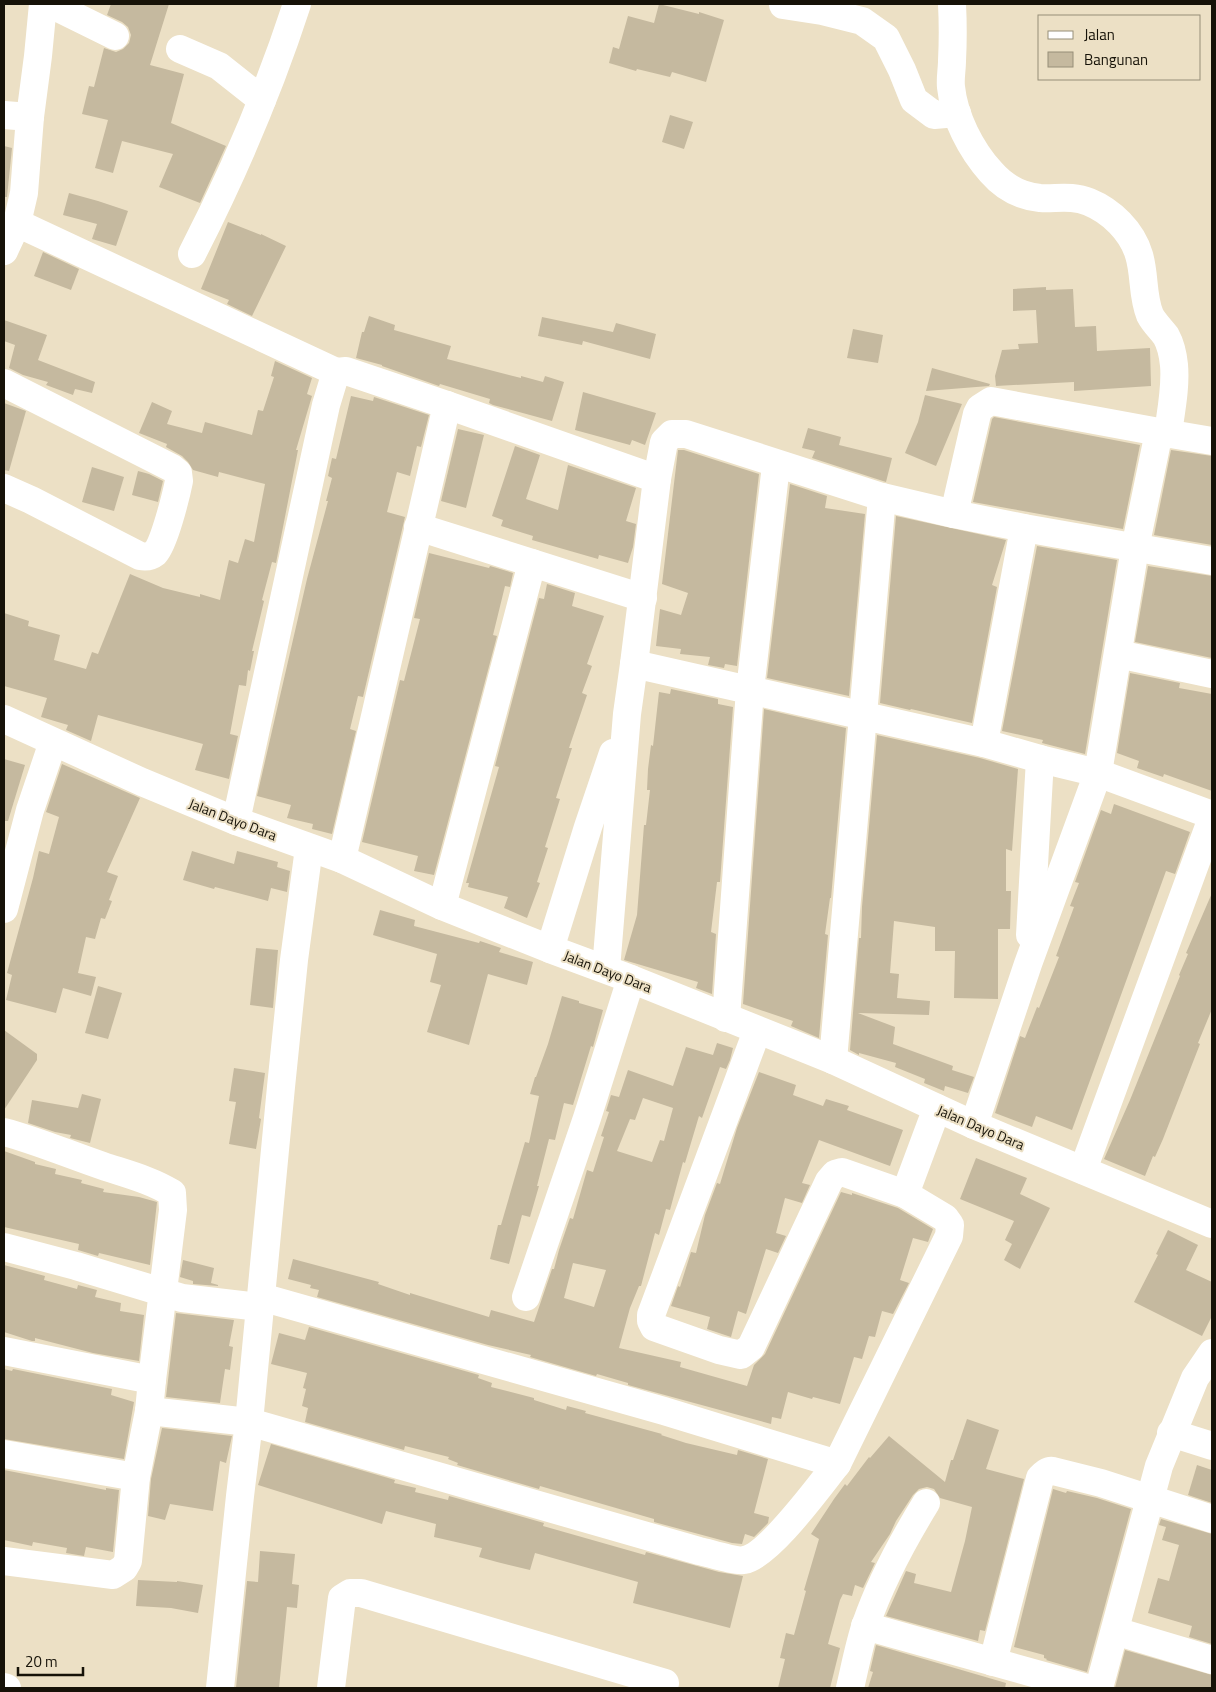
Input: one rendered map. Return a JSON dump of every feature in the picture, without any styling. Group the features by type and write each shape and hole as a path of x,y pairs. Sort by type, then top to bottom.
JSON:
{"street":[{"path":"4,251 17,223 24,193 17,116 38,56 43,4"},
{"path":"50,4 115,36"},
{"path":"192,254 213,216 262,100 297,4"},
{"path":"952,4 951,87 957,114 970,143 981,160 1004,186 1039,198 1064,197 1090,202 1123,225 1133,240 1139,256 1143,286 1149,310 1172,351 1174,367 1174,387 1135,548 1098,773 1028,964 974,1125"},
{"path":"783,5 822,11 862,21 886,38 914,100 934,115 957,114"},
{"path":"180,49 219,66 262,100"},
{"path":"17,223 336,372 346,371 447,404 657,479"},
{"path":"236,821 326,405 336,372"},
{"path":"4,383 172,468 178,473 179,482 161,544 152,554 145,557 4,488"},
{"path":"954,514 977,414 980,408 991,401 1212,441"},
{"path":"342,859 447,404"},
{"path":"606,969 627,714 657,479 664,442 672,434 686,434 882,497 954,514 1212,561"},
{"path":"726,1018 750,690 776,464"},
{"path":"833,1060 882,497"},
{"path":"418,527 643,598"},
{"path":"984,743 1024,528"},
{"path":"442,906 532,563"},
{"path":"1118,654 1212,674"},
{"path":"634,664 984,743 1098,773 1212,817 1083,1170"},
{"path":"550,949 588,827 627,714"},
{"name":"Jalan Dayo Dara","path":"4,719 142,782 236,821 342,859 442,906 632,979 757,1031 833,1060 974,1125 1212,1224"},
{"path":"4,909 30,810 53,742"},
{"path":"1028,964 1040,759"},
{"path":"220,1688 249,1422 293,969 309,848"},
{"path":"526,1297 632,979"},
{"path":"149,1411 249,1422 699,1551 743,1561 752,1557 763,1550 780,1533 837,1464 949,1236 950,1225 945,1218 906,1194 842,1172 835,1174 829,1181 751,1347 741,1355 719,1350 654,1327 651,1315 757,1031"},
{"path":"906,1194 937,1108"},
{"path":"4,1132 156,1183 172,1193 173,1210 149,1411 136,1477 128,1561 124,1568 113,1575 4,1561"},
{"path":"4,1246 182,1298 261,1302 664,1411 837,1464"},
{"path":"4,1351 152,1380"},
{"path":"1099,1688 1159,1466 1195,1378 1212,1353"},
{"path":"1171,1433 1212,1446"},
{"path":"4,1454 136,1477"},
{"path":"993,1662 1040,1478 1044,1474 1053,1471 1100,1483 1212,1519"},
{"path":"850,1688 865,1626 884,1578 895,1555 926,1503"},
{"path":"331,1688 342,1598 350,1592 362,1593 665,1683"},
{"path":"865,1626 1087,1688"},
{"path":"1115,1632 1212,1660"}],"building":[{"path":"111,4 169,4 150,65 184,74 171,123 226,146 200,203 159,187 173,154 122,141 113,173 95,168 108,120 82,114 89,86 94,87 104,48 116,52 123,49 129,43 131,35 128,27 122,22 107,15"},
{"path":"659,4 699,14 699,12 724,20 706,82 672,72 670,77 637,69 636,71 609,63 613,47 619,49 628,16 654,23"},
{"path":"670,115 693,122 684,149 662,142"},
{"path":"4,146 12,148 7,197 4,197"},
{"path":"69,193 128,211 116,246 92,239 97,224 63,215"},
{"path":"228,222 261,234 286,246 252,316 227,304 229,300 201,289"},
{"path":"43,252 79,269 71,290 34,276"},
{"path":"1046,287 1046,290 1073,289 1075,327 1096,326 1097,351 1150,348 1151,386 1074,391 1074,382 996,386 995,376 1002,350 1019,349 1018,344 1038,343 1036,310 1013,311 1013,289"},
{"path":"369,316 395,325 394,330 451,346 447,359 521,378 521,376 543,382 545,376 564,382 552,421 493,405 489,403 490,399 440,384 439,386 382,365 356,358 362,332 364,332"},
{"path":"542,317 613,332 616,323 656,334 650,359 583,341 582,345 538,336"},
{"path":"4,320 47,335 38,360 95,382 92,393 75,389 73,395 46,385 48,382 23,375 9,368 15,345 4,341"},
{"path":"853,329 883,335 878,363 847,358"},
{"path":"275,361 312,378 307,394 312,396 296,450 298,450 276,563 272,562 262,600 264,601 252,651 254,651 250,671 248,670 246,686 239,685 230,734 238,736 229,779 195,770 203,744 98,715 91,741 66,730 68,725 41,717 47,698 4,686 4,613 29,621 28,626 60,635 54,660 86,669 92,652 98,654 130,574 163,588 200,597 200,594 220,600 229,560 238,563 245,539 254,542 265,484 219,472 218,477 193,470 182,456 166,447 167,444 139,433 152,402 172,411 167,424 202,433 205,422 252,435 258,410 263,411 274,377 271,376"},
{"path":"932,368 990,384 989,386 926,391"},
{"path":"583,392 656,413 645,445 632,440 630,445 575,430"},
{"path":"925,395 962,404 936,466 905,453 918,422"},
{"path":"351,396 373,401 374,397 429,415 421,447 417,446 410,476 397,472 387,512 405,517 363,697 358,696 350,729 356,731 332,834 312,829 313,824 287,818 291,805 257,796 307,579 328,501 326,501 332,478 328,476 332,458 336,459"},
{"path":"4,403 26,411 9,471 4,470"},
{"path":"994,417 1140,445 1123,529 973,502"},
{"path":"808,428 841,437 839,445 892,458 886,482 812,458 815,451 802,448"},
{"path":"458,429 484,435 466,508 441,501"},
{"path":"515,446 540,455 526,499 558,510 568,465 636,488 626,521 636,524 633,547 628,563 599,555 598,559 532,540 533,536 501,526 503,520 492,516"},
{"path":"678,450 684,450 759,474 737,666 725,664 724,668 708,665 710,657 680,654 681,649 656,646 660,609 681,615 688,593 662,584"},
{"path":"1171,450 1212,456 1212,545 1154,535"},
{"path":"92,467 124,477 114,511 82,502"},
{"path":"138,471 163,481 158,502 132,495"},
{"path":"790,484 827,496 825,508 865,514 849,696 767,678"},
{"path":"896,516 1006,540 992,585 997,587 972,723 880,703"},
{"path":"1037,546 1117,560 1085,754 1042,743 1043,740 1002,731"},
{"path":"429,553 513,573 510,587 505,586 493,635 497,636 434,875 414,871 418,856 362,842 400,680 404,681 420,619 414,618"},
{"path":"1148,566 1212,576 1212,658 1135,642"},
{"path":"547,584 575,593 572,606 604,616 587,664 592,666 582,693 587,695 569,748 572,748 556,798 560,799 545,847 548,848 537,882 540,883 527,918 504,908 508,897 468,887 469,883 466,883 499,767 495,766 539,598 544,599"},
{"path":"1130,673 1180,683 1179,688 1212,694 1212,791 1164,774 1163,777 1137,768 1139,761 1117,753"},
{"path":"671,689 718,699 718,704 733,707 720,882 717,882 711,932 716,934 712,994 696,988 698,982 624,960 637,915 644,825 646,825 650,790 647,790 648,769 651,745 653,746 659,692 670,694"},
{"path":"764,709 846,728 831,898 825,934 828,935 819,1038 791,1026 793,1021 743,1004"},
{"path":"877,735 980,758 1018,769 1012,851 1006,849 1006,891 1011,891 1010,929 998,929 998,999 954,998 955,951 935,951 935,927 894,921 890,973 899,974 897,998 930,1001 929,1015 858,1013 895,1027 893,1044 953,1066 952,1070 974,1077 968,1093 945,1086 944,1091 924,1083 925,1079 895,1067 896,1063 859,1053 859,1055 850,1050"},
{"path":"4,759 25,765 8,821 4,821"},
{"path":"62,764 140,798 107,872 118,876 109,900 112,901 105,919 101,918 95,939 86,937 78,973 96,977 91,996 63,988 56,1013 6,1000 12,975 7,973 39,851 49,854 59,817 46,812"},
{"path":"1114,804 1190,832 1175,874 1166,871 1072,1130 1036,1116 1032,1127 995,1113 1020,1036 1025,1038 1059,957 1056,956 1074,907 1070,906 1079,883 1075,882 1101,810 1111,814"},
{"path":"192,851 234,864 237,851 278,862 277,867 290,871 287,892 271,888 268,901 183,880"},
{"path":"1212,893 1212,1009 1163,1139 1155,1157 1153,1156 1145,1176 1104,1159 1130,1100 1180,976 1188,954 1186,953"},
{"path":"380,910 415,920 414,926 479,943 480,941 501,948 499,952 533,962 527,985 488,974 469,1045 427,1032 441,985 430,982 437,954 373,935"},
{"path":"256,948 278,950 273,1008 250,1005"},
{"path":"98,986 122,993 108,1039 85,1033"},
{"path":"562,996 603,1010 593,1047 591,1046 573,1105 564,1103 555,1140 549,1139 530,1217 522,1215 509,1264 490,1259 498,1225 501,1225 525,1142 529,1143 539,1096 530,1094 548,1044"},
{"path":"4,1030 37,1054 37,1060 4,1110"},
{"path":"717,1043 733,1048 726,1069 720,1067 702,1118 699,1116 685,1163 683,1162 670,1210 666,1209 659,1235 655,1233 641,1286 639,1286 630,1308 619,1348 681,1362 680,1367 747,1386 754,1365 765,1354 841,1192 852,1195 852,1193 898,1208 933,1229 928,1242 913,1238 900,1280 909,1283 893,1314 882,1311 875,1337 869,1336 862,1359 854,1357 840,1404 788,1392 781,1419 772,1417 771,1424 628,1385 628,1383 597,1374 596,1376 530,1357 531,1355 488,1345 317,1297 319,1290 310,1288 311,1285 288,1279 293,1259 379,1282 378,1284 410,1295 410,1293 489,1317 491,1310 534,1322 552,1269 554,1269 570,1218 573,1219 587,1170 593,1172 604,1137 601,1136 609,1112 606,1111 611,1095 619,1097 628,1070 673,1086 686,1047 713,1055","holes":["643,1098 673,1108 664,1141 660,1140 652,1162 617,1151 630,1119 635,1120","573,1263 606,1270 594,1307 564,1298"]},
{"path":"234,1068 265,1073 256,1149 229,1144 236,1102 229,1101"},
{"path":"759,1072 796,1085 793,1095 823,1106 826,1099 849,1106 847,1110 903,1130 890,1166 819,1140 802,1183 810,1185 802,1203 785,1198 776,1233 786,1236 778,1253 766,1249 746,1314 738,1311 731,1337 707,1329 710,1317 671,1306 678,1286 680,1287 691,1252 696,1253 705,1215 717,1183 720,1184 737,1128"},
{"path":"82,1094 101,1099 90,1143 70,1138 71,1135 28,1123 32,1100 78,1108"},
{"path":"4,1151 35,1162 35,1164 56,1169 55,1174 82,1180 81,1183 104,1189 103,1192 139,1197 157,1202 150,1265 99,1253 98,1256 78,1250 79,1244 4,1227"},
{"path":"976,1158 1027,1178 1020,1194 1050,1208 1020,1269 1004,1260 1012,1244 1005,1240 1014,1221 960,1199"},
{"path":"1168,1230 1198,1245 1186,1270 1212,1282 1212,1316 1202,1336 1134,1302 1158,1255 1156,1254"},
{"path":"183,1260 214,1268 211,1283 218,1286 193,1284 193,1281 180,1277"},
{"path":"4,1265 45,1276 44,1280 77,1289 78,1285 97,1290 95,1297 121,1303 120,1311 144,1315 139,1361 93,1353 35,1338 35,1341 32,1341 4,1332"},
{"path":"176,1313 234,1320 229,1346 233,1347 230,1370 225,1369 220,1403 166,1397"},
{"path":"309,1327 479,1375 478,1378 492,1383 491,1387 534,1398 534,1400 566,1410 567,1406 686,1443 737,1455 738,1450 768,1459 754,1513 769,1517 768,1523 754,1537 745,1534 742,1544 732,1543 654,1522 654,1519 540,1486 539,1489 457,1465 458,1463 448,1459 449,1457 405,1446 404,1450 305,1422 308,1408 302,1406 306,1389 303,1388 307,1373 271,1364 279,1333 305,1340"},
{"path":"4,1369 12,1371 13,1369 112,1389 111,1395 134,1402 124,1459 4,1439"},
{"path":"967,1419 999,1430 986,1469 1024,1479 985,1631 980,1630 978,1641 886,1616 906,1571 916,1574 914,1583 951,1592 972,1507 940,1498 934,1489 927,1487 919,1489 913,1495 896,1521 890,1534 871,1562 875,1563 863,1588 855,1585 852,1596 843,1594 840,1600 828,1644 840,1648 830,1688 778,1688 785,1659 780,1658 786,1633 794,1635 806,1591 804,1590 819,1539 811,1534 834,1499 845,1484 847,1486 869,1457 889,1436 945,1482 951,1460 953,1460"},
{"path":"162,1428 232,1436 226,1463 220,1461 213,1511 170,1504 165,1520 148,1516 151,1479"},
{"path":"271,1444 395,1480 394,1483 416,1488 415,1492 448,1500 449,1496 544,1523 543,1526 645,1555 646,1552 719,1572 743,1576 730,1628 633,1603 638,1582 535,1553 530,1570 497,1562 479,1557 482,1548 434,1537 436,1524 386,1511 382,1524 258,1485"},
{"path":"1197,1465 1212,1470 1212,1503 1188,1495"},
{"path":"4,1470 106,1490 106,1488 119,1490 113,1552 86,1547 84,1556 66,1553 67,1548 33,1542 32,1546 4,1540"},
{"path":"1053,1489 1097,1498 1131,1509 1087,1672 1046,1660 1044,1655 1014,1647"},
{"path":"1161,1519 1212,1534 1212,1644 1189,1637 1192,1626 1148,1613 1158,1578 1169,1581 1179,1545 1162,1540 1166,1527 1159,1525"},
{"path":"260,1551 295,1554 292,1584 299,1585 297,1608 287,1607 279,1688 236,1688 247,1581 258,1582"},
{"path":"138,1580 177,1581 203,1585 198,1613 171,1608 136,1606"},
{"path":"876,1645 1006,1683 1005,1688 868,1688 873,1672 870,1671"},
{"path":"1125,1650 1212,1675 1212,1688 1115,1688"}]}
